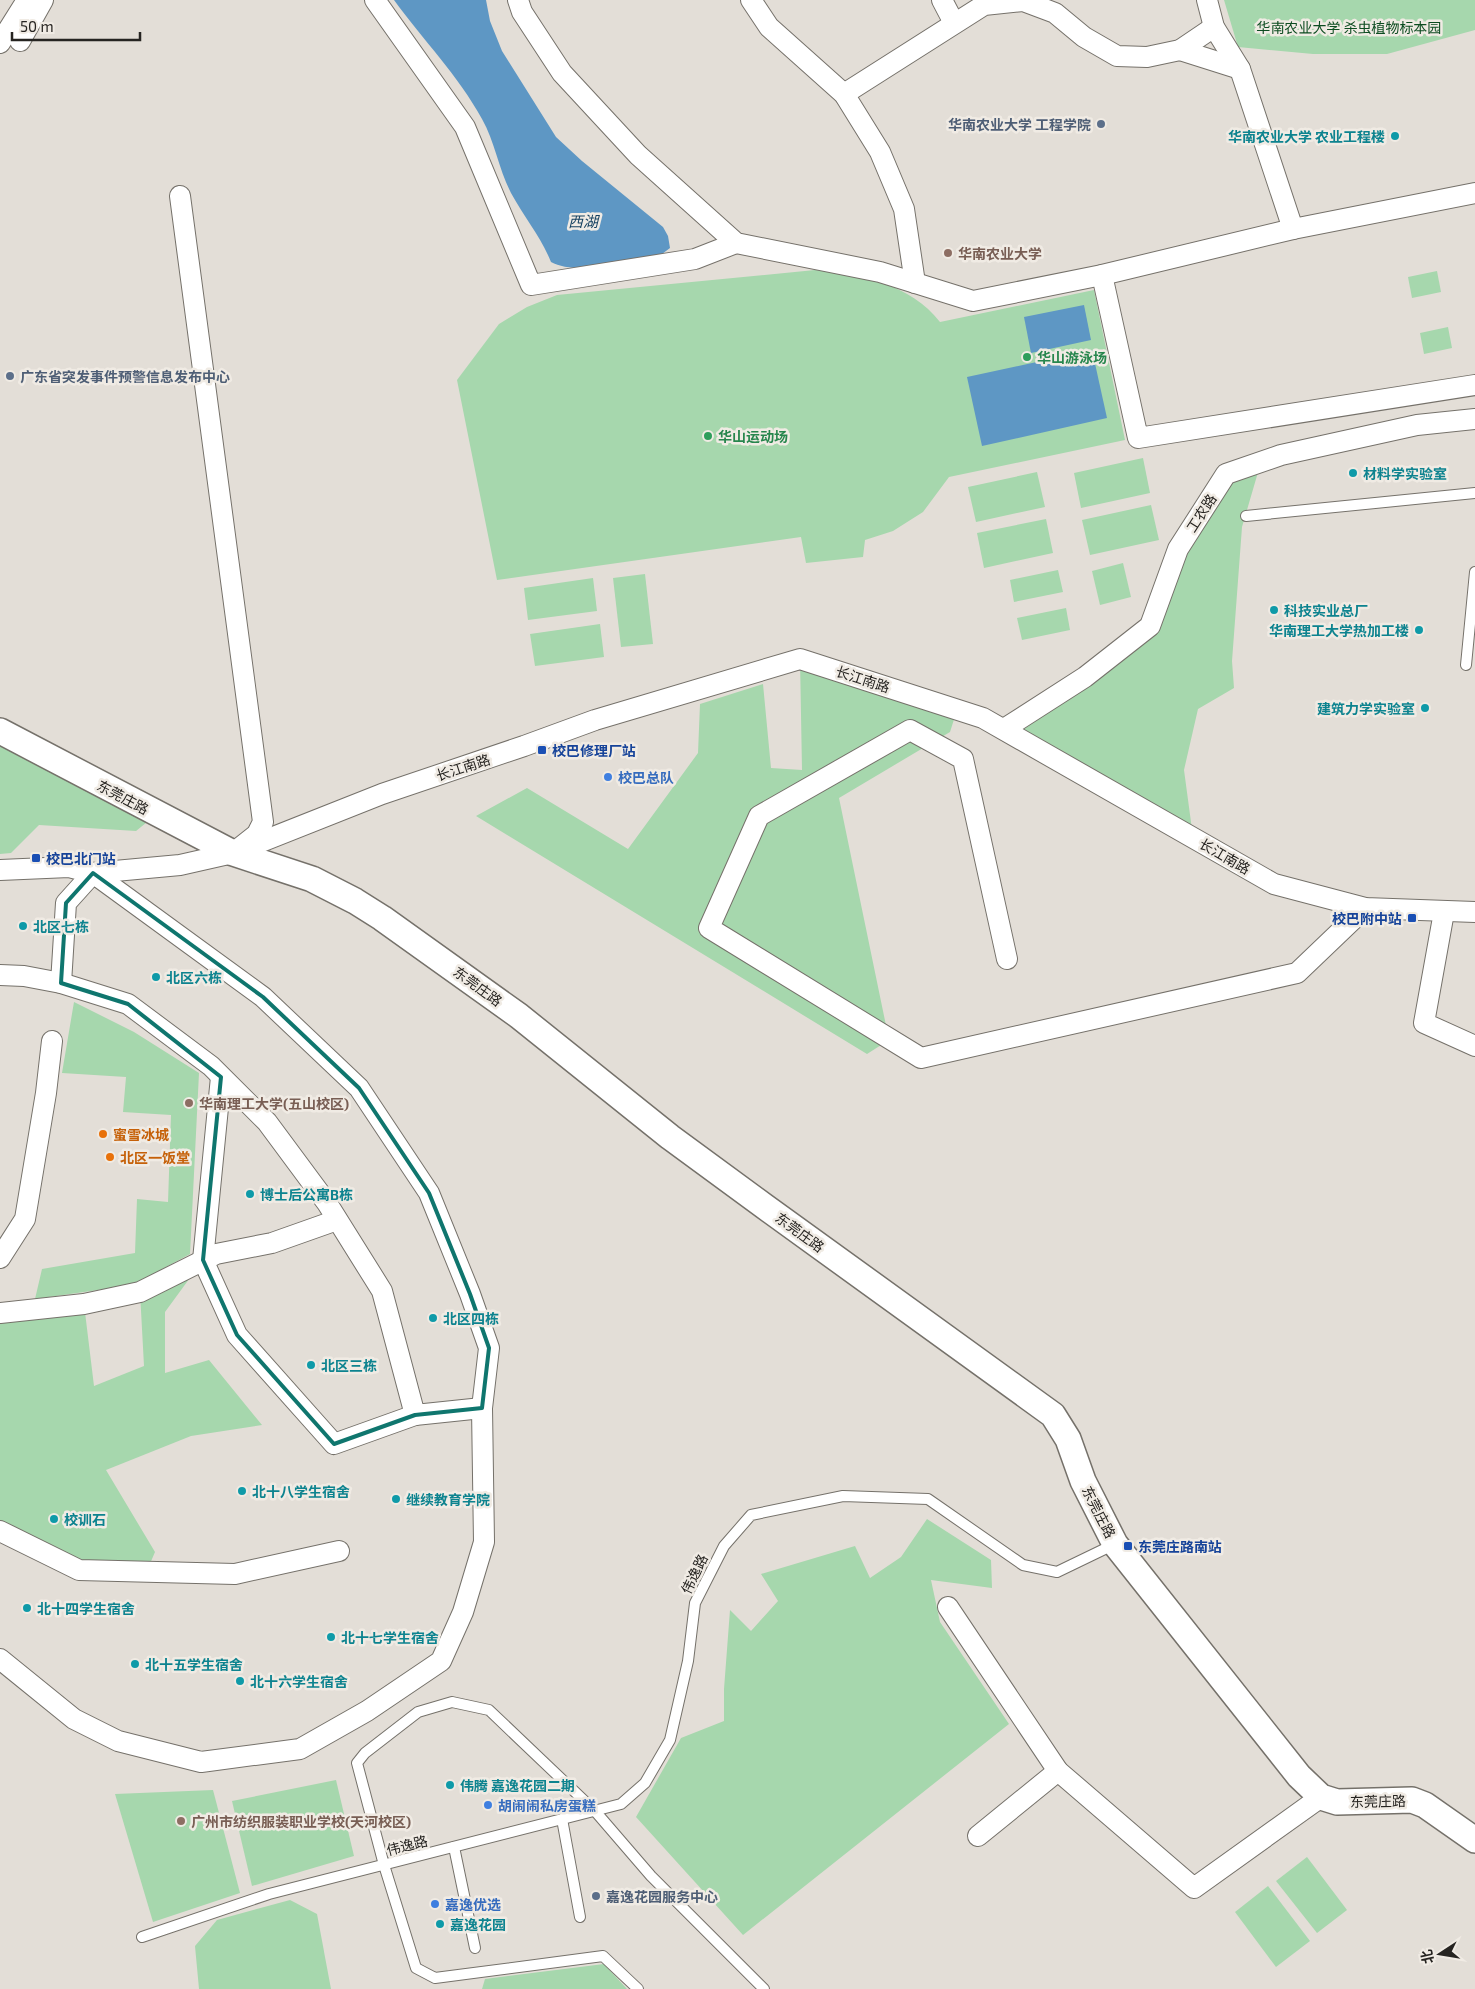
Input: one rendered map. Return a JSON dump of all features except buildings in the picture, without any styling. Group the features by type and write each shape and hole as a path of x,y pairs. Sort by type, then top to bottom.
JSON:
{"street":[{"path":"8,41 27,0"},
{"path":"8,41 43,0"},
{"path":"374,0 465,127 531,285 695,258 736,243"},
{"path":"518,0 522,12 562,73 638,155 736,243 880,272 973,301 1102,275 1293,229 1475,193"},
{"path":"751,0 769,27 844,94 880,152 904,209 915,283"},
{"path":"942,0 954,23"},
{"path":"1207,0 1214,27 1240,69 1293,229"},
{"path":"844,94 984,5 1023,1 1055,13 1084,36 1118,56 1147,57 1180,50 1214,27"},
{"path":"1180,50 1240,69"},
{"path":"180,196 263,822 257,834 233,853"},
{"path":"1102,275 1138,438 1475,385"},
{"name":"工农路","path":"1004,728 1085,677 1150,626 1178,549 1226,474 1281,455 1397,429 1454,420 1475,419"},
{"name":"长江南路","path":"93,873 180,865 233,853 382,794 595,720 800,659 983,718 1004,728 1274,884 1365,908 1475,912"},
{"path":"1007,958 963,759 910,730 759,816 709,928 921,1058 1297,973 1365,908"},
{"name":"东莞庄路","path":"0,731 233,853 312,879 356,901 519,1016 670,1137 1054,1415 1068,1439 1090,1498 1115,1544 1299,1776 1321,1797 1337,1802 1412,1800 1426,1805 1475,1840"},
{"path":"0,870 69,867 93,873 263,997 359,1088 429,1193 470,1294 489,1348 482,1408 484,1542 463,1612 441,1661 375,1706 300,1749 201,1762 118,1741 74,1720 0,1658"},
{"path":"61,983 66,903 93,873"},
{"path":"1444,912 1424,1023 1475,1046"},
{"path":"0,975 24,976 61,983 128,1004 222,1077 267,1122 337,1220 382,1291 415,1415"},
{"path":"0,1258 25,1220 46,1092 52,1041"},
{"path":"222,1077 203,1260 237,1335 334,1444 415,1415 482,1408"},
{"path":"0,1313 84,1304 140,1292 216,1254 272,1243 337,1220"},
{"path":"0,1531 79,1570 235,1574 340,1550"},
{"path":"948,1607 1058,1771 1194,1888 1321,1797"},
{"path":"978,1836 1058,1771"}],"lane":[{"path":"1246,516 1475,494"},
{"path":"1466,665 1475,572"},
{"name":"伟逸路","path":"142,1937 269,1894 621,1804 645,1783 670,1740 688,1661 695,1603 724,1546 751,1515 843,1496 928,1499 1023,1565 1057,1572 1115,1544"},
{"path":"638,1989 604,1956 435,1978 416,1968 379,1866 357,1763 365,1753 418,1712 452,1702 489,1710 595,1811 651,1876 764,1989"},
{"path":"562,1819 580,1916"},
{"path":"454,1847 475,1948"}],"highlighted area":[{"path":"93,873 263,997 359,1088 429,1193 470,1294 489,1348 482,1408 415,1415 334,1444 237,1335 203,1260 221,1077 128,1004 61,983 66,903"}],"green space":[{"name":"华南农业大学 杀虫植物标本园","path":"1224,0 1475,0 1475,30 1387,54 1313,54 1238,47"},
{"name":"华山运动场","path":"815,270 849,274 884,283 915,298 940,322 1094,290 1125,440 949,477 923,512 893,531 865,540 863,557 806,563 801,537 497,580 457,380 499,324 527,307 557,295"},
{"path":"1437,271 1441,292 1412,298 1408,277"},
{"path":"1448,327 1452,348 1424,354 1420,333"},
{"path":"1143,458 1150,493 1081,508 1074,473"},
{"path":"1261,462 1242,527 1232,661 1234,688 1198,709 1184,770 1193,837 1004,729 1150,626 1226,474"},
{"path":"1037,472 1045,507 976,522 968,487"},
{"path":"1151,505 1159,540 1090,555 1082,520"},
{"path":"1046,519 1053,553 984,568 977,533"},
{"path":"1123,563 1131,597 1100,605 1092,571"},
{"path":"1058,570 1063,592 1014,602 1010,580"},
{"path":"645,574 653,644 621,647 613,578"},
{"path":"593,578 597,611 528,620 524,588"},
{"path":"1066,608 1070,630 1022,640 1017,618"},
{"path":"600,624 604,657 535,666 530,634"},
{"path":"800,659 957,710 950,732 839,798 889,1040 867,1054 476,816 527,788 628,849 698,753 700,704 763,684 771,768 802,770"},
{"path":"0,737 157,814 136,831 39,825 11,853 0,854"},
{"path":"74,1002 134,1032 199,1073 190,1254 133,1285 35,1299 42,1269 135,1253 137,1199 168,1202 171,1115 123,1112 126,1077 62,1073"},
{"path":"203,1260 165,1312 165,1373 209,1360 262,1425 191,1436 106,1470 155,1552 146,1573 79,1570 0,1531 0,1313 84,1304 94,1386 144,1366 140,1292"},
{"path":"927,1519 991,1560 992,1588 931,1580 940,1622 1009,1724 743,1935 636,1817 681,1738 724,1721 724,1689 730,1610 751,1631 778,1601 761,1574 855,1546 870,1578 901,1557"},
{"path":"336,1780 354,1856 252,1886 232,1801"},
{"path":"213,1790 240,1893 153,1922 115,1794"},
{"path":"1307,1857 1347,1910 1317,1933 1276,1881"},
{"path":"1268,1886 1310,1941 1276,1967 1235,1912"},
{"path":"290,1900 317,1914 331,1989 199,1989 195,1946 217,1920"},
{"path":"604,1964 627,1989 482,1989 485,1979"}],"water":[{"name":"西湖","path":"394,0 486,0 490,21 502,51 556,137 582,161 663,227 668,236 670,248 658,257 603,267 574,268 551,262 511,193 494,146 473,103"},
{"path":"1084,305 1091,340 1031,353 1024,317"},
{"path":"1092,350 1107,418 982,446 967,377"}],"place":[{"name":"华南农业大学 工程学院","path":"1101,124"},
{"name":"华南农业大学 农业工程楼","path":"1395,136"},
{"name":"华南农业大学","path":"948,253"},
{"name":"华山游泳场","path":"1027,357"},
{"name":"广东省突发事件预警信息发布中心","path":"10,376"},
{"name":"华山运动场","path":"708,436"},
{"name":"材料学实验室","path":"1353,473"},
{"name":"科技实业总厂","path":"1274,610"},
{"name":"华南理工大学热加工楼","path":"1419,630"},
{"name":"建筑力学实验室","path":"1425,708"},
{"name":"校巴修理厂站","path":"542,750"},
{"name":"校巴总队","path":"608,777"},
{"name":"校巴北门站","path":"36,858"},
{"name":"校巴附中站","path":"1412,918"},
{"name":"北区七栋","path":"23,926"},
{"name":"北区六栋","path":"156,977"},
{"name":"华南理工大学(五山校区)","path":"189,1103"},
{"name":"蜜雪冰城","path":"103,1134"},
{"name":"北区一饭堂","path":"110,1157"},
{"name":"博士后公寓B栋","path":"250,1194"},
{"name":"北区四栋","path":"433,1318"},
{"name":"北区三栋","path":"311,1365"},
{"name":"北十八学生宿舍","path":"242,1491"},
{"name":"继续教育学院","path":"396,1499"},
{"name":"校训石","path":"54,1519"},
{"name":"东莞庄路南站","path":"1128,1546"},
{"name":"北十四学生宿舍","path":"27,1608"},
{"name":"北十七学生宿舍","path":"331,1637"},
{"name":"北十五学生宿舍","path":"135,1664"},
{"name":"北十六学生宿舍","path":"240,1681"},
{"name":"伟腾 嘉逸花园二期","path":"450,1785"},
{"name":"胡闹闹私房蛋糕","path":"488,1805"},
{"name":"广州市纺织服装职业学校(天河校区)","path":"181,1821"},
{"name":"嘉逸花园服务中心","path":"596,1896"},
{"name":"嘉逸优选","path":"435,1904"},
{"name":"嘉逸花园","path":"440,1924"}]}
